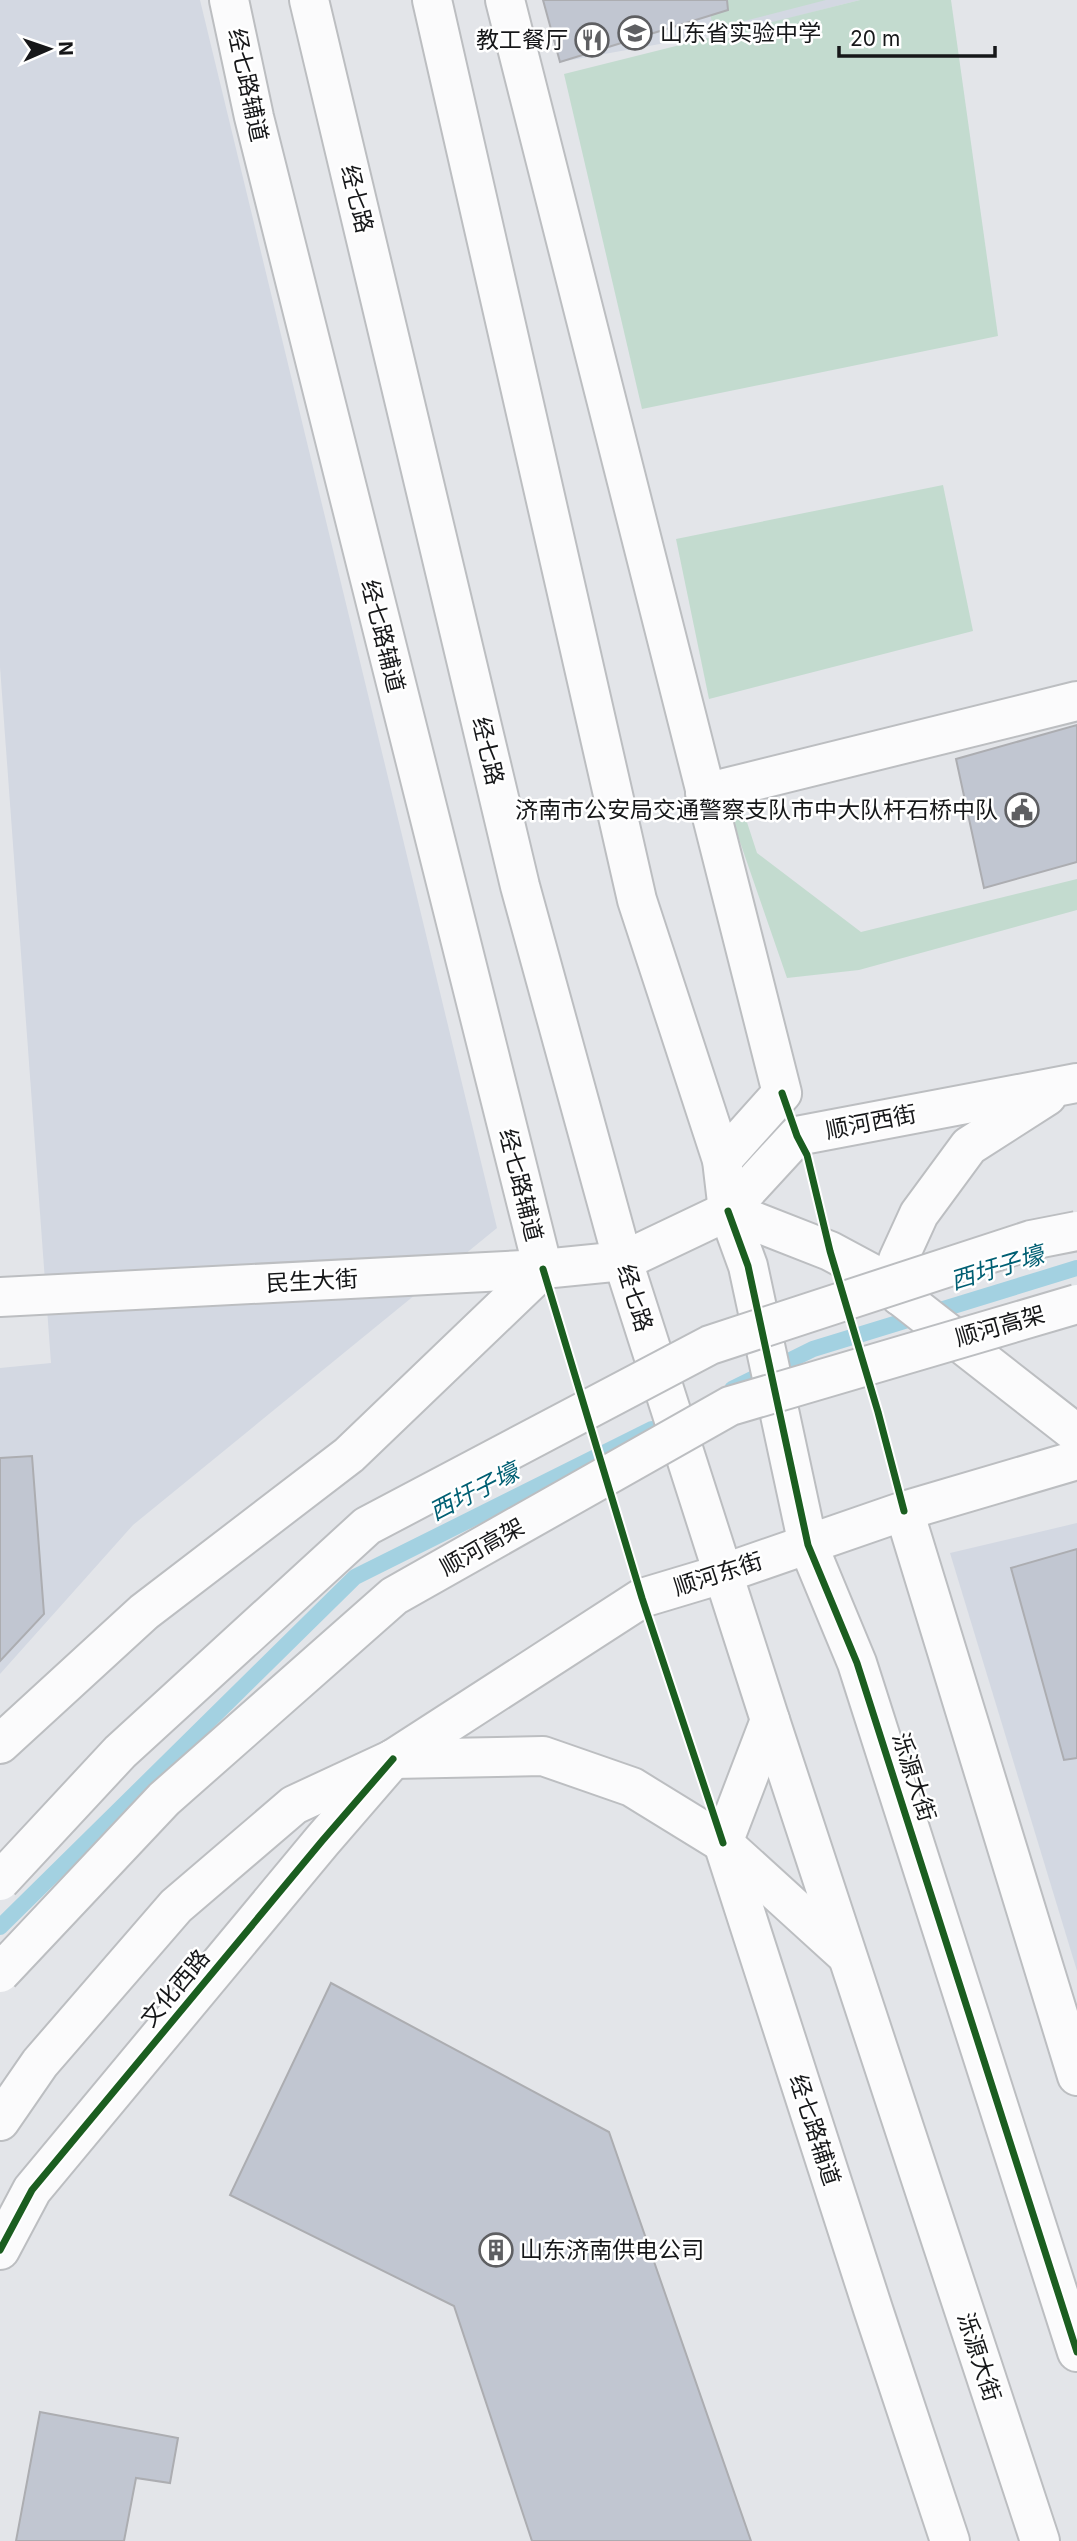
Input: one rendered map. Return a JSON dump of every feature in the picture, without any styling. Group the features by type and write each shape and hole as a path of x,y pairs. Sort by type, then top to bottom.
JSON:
{"main road":[{"name":"经七路辅道","path":"229,0 264,158 543,1269"},
{"name":"经七路","path":"309,0 520,886 623,1261 722,1574"},
{"path":"432,0 637,900 722,1160 728,1211 830,1251 871,1273 1077,1434"},
{"path":"505,0 782,1093 722,1160"},
{"path":"705,793 1077,701"},
{"path":"900,1296 898,1260 919,1214 969,1146 1069,1084"},
{"name":"顺河西街","path":"623,1261 728,1211 797,1136 1069,1084"},
{"name":"泺源大街","path":"728,1211 748,1266 808,1545 857,1664 1077,2352"},
{"path":"0,1881 120,1752 367,1526 710,1345 1031,1240 1077,1228"},
{"name":"民生大街","path":"0,1297 543,1269 623,1261"},
{"path":"0,1744 144,1612 349,1455 543,1269"},
{"name":"顺河高架","path":"0,1973 164,1799 394,1596 730,1406 1077,1304"},
{"name":"顺河东街","path":"393,1759 642,1598 722,1574 904,1511 1077,1460"},
{"path":"904,1511 1077,2076"},
{"name":"泺源大街","path":"722,1574 1040,2541"},
{"path":"723,1843 770,1720"},
{"path":"0,2121 40,2063 176,1906 294,1805 393,1759 542,1756 632,1787 723,1843 847,1957"},
{"name":"文化西路","path":"0,2250 32,2190 393,1759"},
{"name":"经七路辅道","path":"723,1843 950,2541"}],"shaded area":[{"path":"0,0 200,0 497,1228 133,1525 0,1674 0,1368 51,1363 0,667"},
{"name":"山东省实验中学","path":"543,0 860,0 754,27 560,62"},
{"path":"1077,1523 1077,1971 950,1553"}],"green space":[{"path":"708,0 826,0 713,29"},
{"path":"860,0 951,0 998,336 642,409 564,74"},
{"path":"943,485 973,631 709,699 676,539"},
{"path":"743,810 757,853 861,932 1077,879 1077,910 859,970 787,978 730,813"}],"building":[{"name":"山东省实验中学","path":"543,0 727,0 728,10 560,62"},
{"name":"济南市公安局交通警察支队市中大队杆石桥中队","path":"1077,725 1077,862 984,888 956,759"},
{"path":"32,1456 44,1614 0,1661 0,1458"},
{"path":"1077,1549 1077,1758 1064,1760 1011,1568"},
{"name":"山东济南供电公司","path":"331,1983 609,2132 751,2541 532,2541 454,2306 230,2195"},
{"path":"40,2412 178,2438 170,2483 136,2478 124,2541 16,2541"}],"waterway":[{"name":"西圩子壕","path":"732,1389 813,1349 1077,1268"},
{"name":"西圩子壕","path":"0,1927 355,1577 652,1429"}],"cycle path":[{"path":"782,1093 797,1136 807,1155 830,1251 904,1511"},
{"path":"728,1211 748,1266 808,1545 857,1663 1077,2352"},
{"path":"543,1269 642,1598 723,1843"},
{"path":"0,2250 32,2190 393,1759"}],"place":[{"name":"山东省实验中学","path":"635,33"},
{"name":"教工餐厅","path":"592,40"},
{"name":"济南市公安局交通警察支队市中大队杆石桥中队","path":"1022,810"},
{"name":"山东济南供电公司","path":"496,2250"}]}
